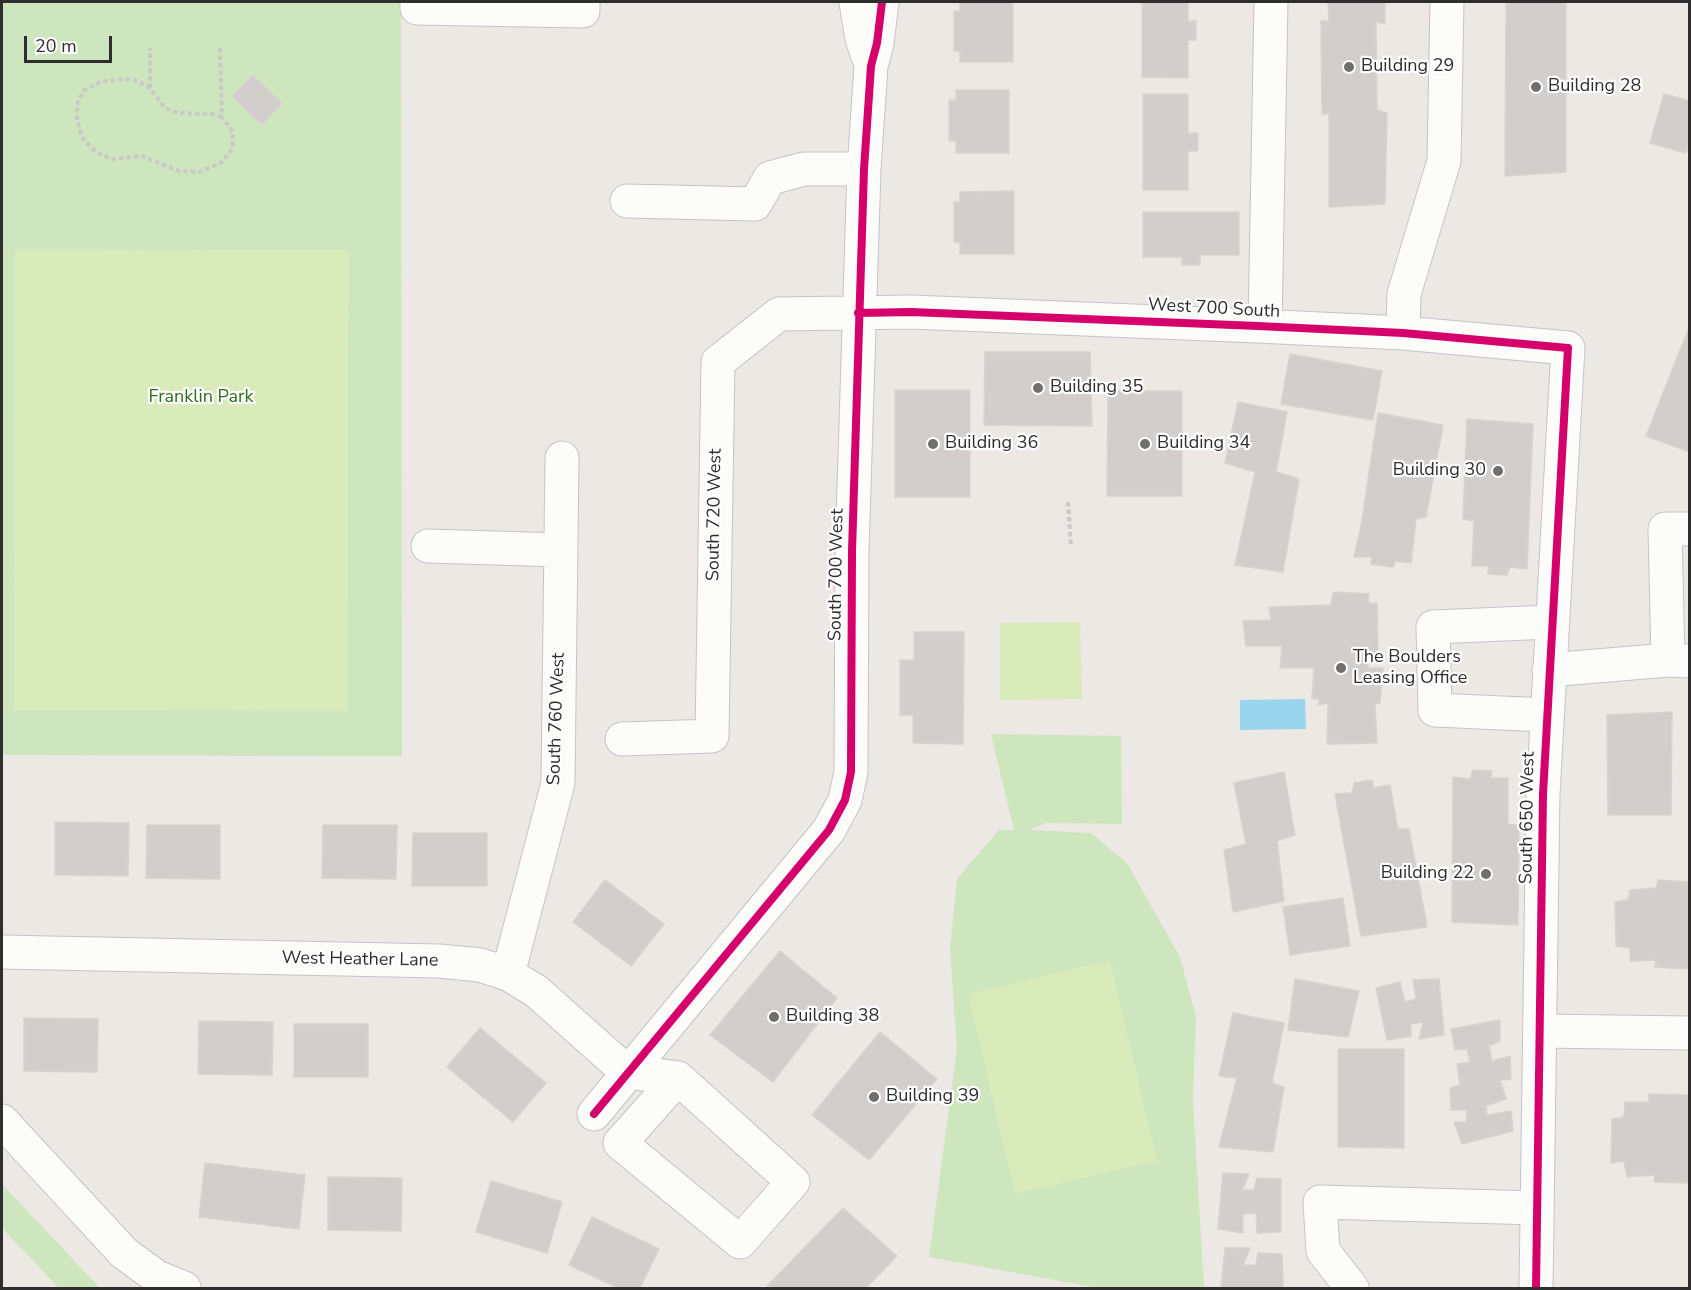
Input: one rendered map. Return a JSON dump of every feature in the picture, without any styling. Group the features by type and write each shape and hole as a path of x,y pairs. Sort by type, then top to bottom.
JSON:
{"street":[{"path":"417,2 417,8 583,11 584,2"},
{"name":"South 700 West","path":"856,2 862,39 871,66"},
{"name":"South 700 West","path":"627,1072 829,830 845,801 851,772 852,551 864,169 871,66 877,43 882,2"},
{"path":"1265,326 1272,2"},
{"path":"1403,333 1404,294 1444,161 1447,2"},
{"path":"627,201 755,204 770,178 804,169 864,169"},
{"name":"West 700 South","path":"858,312 911,312 1120,330 1265,326 1403,333 1568,348"},
{"name":"South 720 West","path":"622,739 712,736 718,362 779,314 858,312"},
{"name":"South 650 West","path":"1536,1288 1543,794 1568,348"},
{"name":"South 760 West","path":"508,974 558,783 562,458"},
{"path":"1549,670 1679,661 1665,530 1689,529"},
{"path":"428,546 561,550"},
{"path":"1546,715 1436,710 1433,627 1551,622"},
{"name":"West Heather Lane","path":"2,952 439,961 480,965 508,974 536,991 627,1072"},
{"path":"1540,1031 1689,1033"},
{"path":"594,1114 627,1072 678,1078 793,1182 740,1242 620,1143 678,1078"},
{"path":"2,1121 124,1253 157,1277 184,1288"},
{"path":"1352,1288 1323,1251 1320,1202 1537,1208"}],"path":[{"path":"150,48 150,88"},
{"path":"220,48 222,117 233,132 232,149 221,163 200,172 178,171 159,161 142,156 112,159 95,152 82,137 77,119 77,105 83,91 100,82 122,79 135,80 150,88 165,108 179,113 212,114 222,117"},
{"path":"1068,502 1071,547"}],"green space":[{"name":"Franklin Park","path":"2,2 401,2 402,756 2,755"},
{"path":"15,249 349,250 348,711 14,710"},
{"path":"1080,622 1082,699 1000,700 1000,623"},
{"path":"991,734 1121,736 1122,824 1046,823 1029,830 1091,833 1127,863 1180,957 1196,1017 1193,1101 1204,1288 1098,1288 929,1257 957,1048 950,948 957,879 999,830 1014,830"},
{"path":"1110,960 1157,1161 1015,1194 968,994"},
{"path":"2,1184 100,1288 59,1288 2,1228"}],"water":[{"path":"1305,699 1306,729 1240,730 1240,700"}],"building":[{"path":"960,2 1013,2 1013,62 960,62 960,51 954,51 954,11 960,11"},
{"path":"1142,2 1188,2 1188,21 1196,21 1196,40 1188,40 1188,78 1142,77"},
{"name":"Building 29","path":"1328,2 1385,2 1385,24 1376,21 1377,110 1387,113 1385,204 1329,207 1329,114 1322,114 1321,21 1329,21"},
{"name":"Building 28","path":"1506,2 1566,2 1566,172 1505,176"},
{"path":"253,75 282,103 262,125 232,96"},
{"path":"956,90 1009,90 1009,153 956,153 956,141 949,141 949,100 956,100"},
{"path":"1143,94 1188,94 1188,133 1198,133 1198,151 1188,151 1188,190 1143,190"},
{"path":"1664,94 1690,101 1690,141 1686,153 1650,143"},
{"path":"1014,191 1014,254 960,254 960,242 954,242 954,202 960,202 960,192"},
{"path":"1143,212 1239,212 1239,255 1200,255 1200,265 1182,265 1182,257 1143,257"},
{"path":"1690,325 1690,452 1646,436"},
{"name":"Building 35","path":"985,352 1090,352 1092,426 984,425"},
{"path":"1290,354 1382,371 1373,420 1281,404"},
{"name":"Building 36","path":"895,390 970,390 970,497 895,497"},
{"name":"Building 34","path":"1108,391 1182,391 1182,496 1107,496"},
{"path":"1238,402 1287,412 1276,472 1299,479 1283,572 1235,565 1255,472 1225,463"},
{"path":"1378,413 1443,425 1426,517 1416,519 1411,563 1395,561 1393,567 1371,564 1372,557 1354,557 1361,526"},
{"name":"Building 30","path":"1467,419 1533,424 1527,569 1510,567 1507,575 1488,574 1489,566 1472,566 1474,521 1463,519"},
{"name":"The Boulders Leasing Office","path":"1333,592 1369,594 1368,603 1377,603 1378,661 1368,660 1368,668 1383,668 1380,703 1375,704 1377,743 1327,744 1328,703 1318,705 1320,699 1312,699 1314,668 1280,668 1282,646 1246,646 1243,621 1271,620 1269,607 1331,605"},
{"path":"914,632 964,632 963,744 913,743 913,715 900,715 900,660 914,660"},
{"path":"1672,712 1671,815 1608,815 1607,715"},
{"name":"Building 22","path":"1473,770 1492,771 1491,778 1508,778 1508,824 1519,825 1518,925 1452,922 1453,777 1470,779"},
{"path":"1284,772 1295,835 1277,841 1284,901 1233,912 1224,850 1246,844 1234,783"},
{"path":"1372,780 1373,788 1390,785 1398,829 1409,829 1427,927 1361,936 1335,794 1352,793 1354,783"},
{"path":"55,822 129,823 128,876 55,875"},
{"path":"147,825 220,825 220,879 146,878"},
{"path":"323,825 397,825 396,879 322,878"},
{"path":"413,833 487,833 487,886 412,886"},
{"path":"605,880 664,924 631,966 573,922"},
{"path":"1658,880 1690,882 1690,969 1655,967 1656,960 1630,961 1630,948 1616,946 1615,902 1628,900 1630,890 1656,888"},
{"path":"1343,898 1350,946 1290,955 1283,907"},
{"name":"Building 38","path":"780,951 837,998 773,1082 710,1035"},
{"path":"1295,979 1359,991 1348,1037 1288,1030"},
{"path":"1439,979 1444,1035 1419,1039 1423,1022 1411,1024 1411,1036 1387,1040 1376,988 1400,982 1405,1002 1416,999 1413,980"},
{"path":"1233,1013 1284,1023 1272,1083 1284,1087 1273,1152 1219,1147 1237,1078 1219,1076"},
{"path":"24,1018 98,1019 97,1072 24,1071"},
{"path":"1500,1020 1500,1041 1489,1046 1492,1061 1510,1056 1511,1079 1500,1080 1506,1099 1486,1106 1487,1115 1511,1111 1513,1131 1462,1144 1454,1122 1466,1122 1467,1110 1451,1110 1450,1088 1460,1085 1457,1064 1470,1062 1467,1049 1455,1050 1451,1029"},
{"path":"199,1021 273,1022 272,1075 198,1074"},
{"path":"294,1024 368,1024 368,1077 294,1077"},
{"path":"480,1028 546,1083 513,1122 447,1067"},
{"name":"Building 39","path":"880,1032 937,1079 869,1160 812,1115"},
{"path":"1338,1049 1404,1049 1404,1148 1338,1147"},
{"path":"1649,1094 1690,1095 1690,1183 1654,1182 1655,1175 1627,1177 1624,1161 1611,1163 1612,1119 1624,1117 1625,1102 1649,1102"},
{"path":"205,1163 305,1175 299,1229 199,1217"},
{"path":"1223,1173 1249,1174 1242,1190 1254,1190 1257,1178 1281,1179 1281,1232 1257,1233 1256,1213 1243,1214 1243,1233 1218,1229"},
{"path":"328,1177 402,1178 401,1231 328,1230"},
{"path":"491,1181 562,1202 547,1253 476,1232"},
{"path":"843,1208 897,1256 866,1288 770,1288 767,1286"},
{"path":"592,1217 659,1249 640,1288 618,1288 569,1265"},
{"path":"1225,1248 1250,1248 1243,1265 1256,1265 1258,1253 1282,1254 1283,1288 1221,1288"}],"cycle path":[{"path":"594,1114 829,830 845,800 851,772 852,551 864,169 871,66 877,43 882,2"},
{"path":"858,313 911,312 1403,333 1568,348 1543,794 1536,1288"}],"place":[{"name":"Building 29","path":"1349,67"},
{"name":"Building 28","path":"1536,87"},
{"name":"Building 35","path":"1038,388"},
{"name":"Building 36","path":"933,444"},
{"name":"Building 34","path":"1145,444"},
{"name":"Building 30","path":"1498,471"},
{"name":"The Boulders Leasing Office","path":"1341,668"},
{"name":"Building 22","path":"1486,874"},
{"name":"Building 38","path":"774,1017"},
{"name":"Building 39","path":"874,1097"}]}
